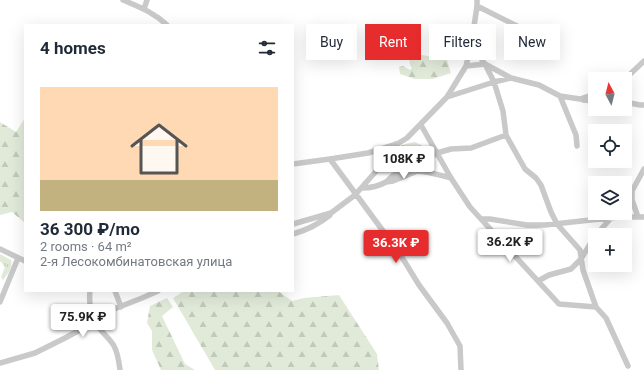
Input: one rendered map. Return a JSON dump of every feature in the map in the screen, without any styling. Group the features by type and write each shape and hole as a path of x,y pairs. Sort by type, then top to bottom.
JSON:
{"street":[{"path":"123,0 144,8 166,24"},
{"path":"144,8 147,0"},
{"path":"474,24 477,0"},
{"path":"477,6 512,24"},
{"path":"294,164 368,153 397,144 407,138 421,125 447,97 466,66 467,60"},
{"path":"482,60 494,82 503,111 506,135 525,169 536,178 541,185 557,224 580,250 583,270 596,307 606,318 628,366"},
{"path":"632,72 644,61"},
{"path":"466,66 485,64 511,78 539,85 560,96 588,100"},
{"path":"447,97 511,78"},
{"path":"560,96 576,135 578,146"},
{"path":"580,99 588,96"},
{"path":"632,104 643,106"},
{"path":"421,125 451,178 470,207 558,304 596,307"},
{"path":"406,171 437,152 451,149 471,148 506,135"},
{"path":"294,234 308,229 323,220 355,195 385,161 397,144"},
{"path":"330,159 355,195 400,254 419,285 447,323 460,346 461,370"},
{"path":"638,217 632,200 632,191 644,169"},
{"path":"386,182 397,173 406,171 427,172 451,178"},
{"path":"362,188 368,188 393,181 415,171"},
{"path":"294,224 331,214"},
{"path":"632,217 644,217"},
{"path":"482,219 527,225 545,225 593,220"},
{"path":"602,228 609,220"},
{"path":"538,281 550,275 572,269 581,259 588,247"},
{"path":"0,249 24,261"},
{"path":"0,302 18,258"},
{"path":"90,292 90,308 95,322 114,347 119,359 120,370"},
{"path":"115,292 121,307"},
{"path":"0,363 35,353 95,322 108,311 156,292"}],"green space":[{"path":"421,55 429,56 429,60 447,60 451,73 433,79 415,79 400,74 399,67 403,66 410,70 412,68 409,61 421,60"},
{"path":"24,120 24,222 12,212 0,215 0,122 16,132"},
{"path":"415,142 421,145 426,157 395,166 392,161 397,149 402,145"},
{"path":"0,254 11,260 10,270 3,280 1,277 5,267 0,261"},
{"path":"182,292 279,292 292,301 304,298 339,295 377,354 379,370 215,370 173,298"},
{"path":"167,298 173,307 162,316 185,364 195,370 161,370 152,350 152,331 147,323 150,306"}]}
